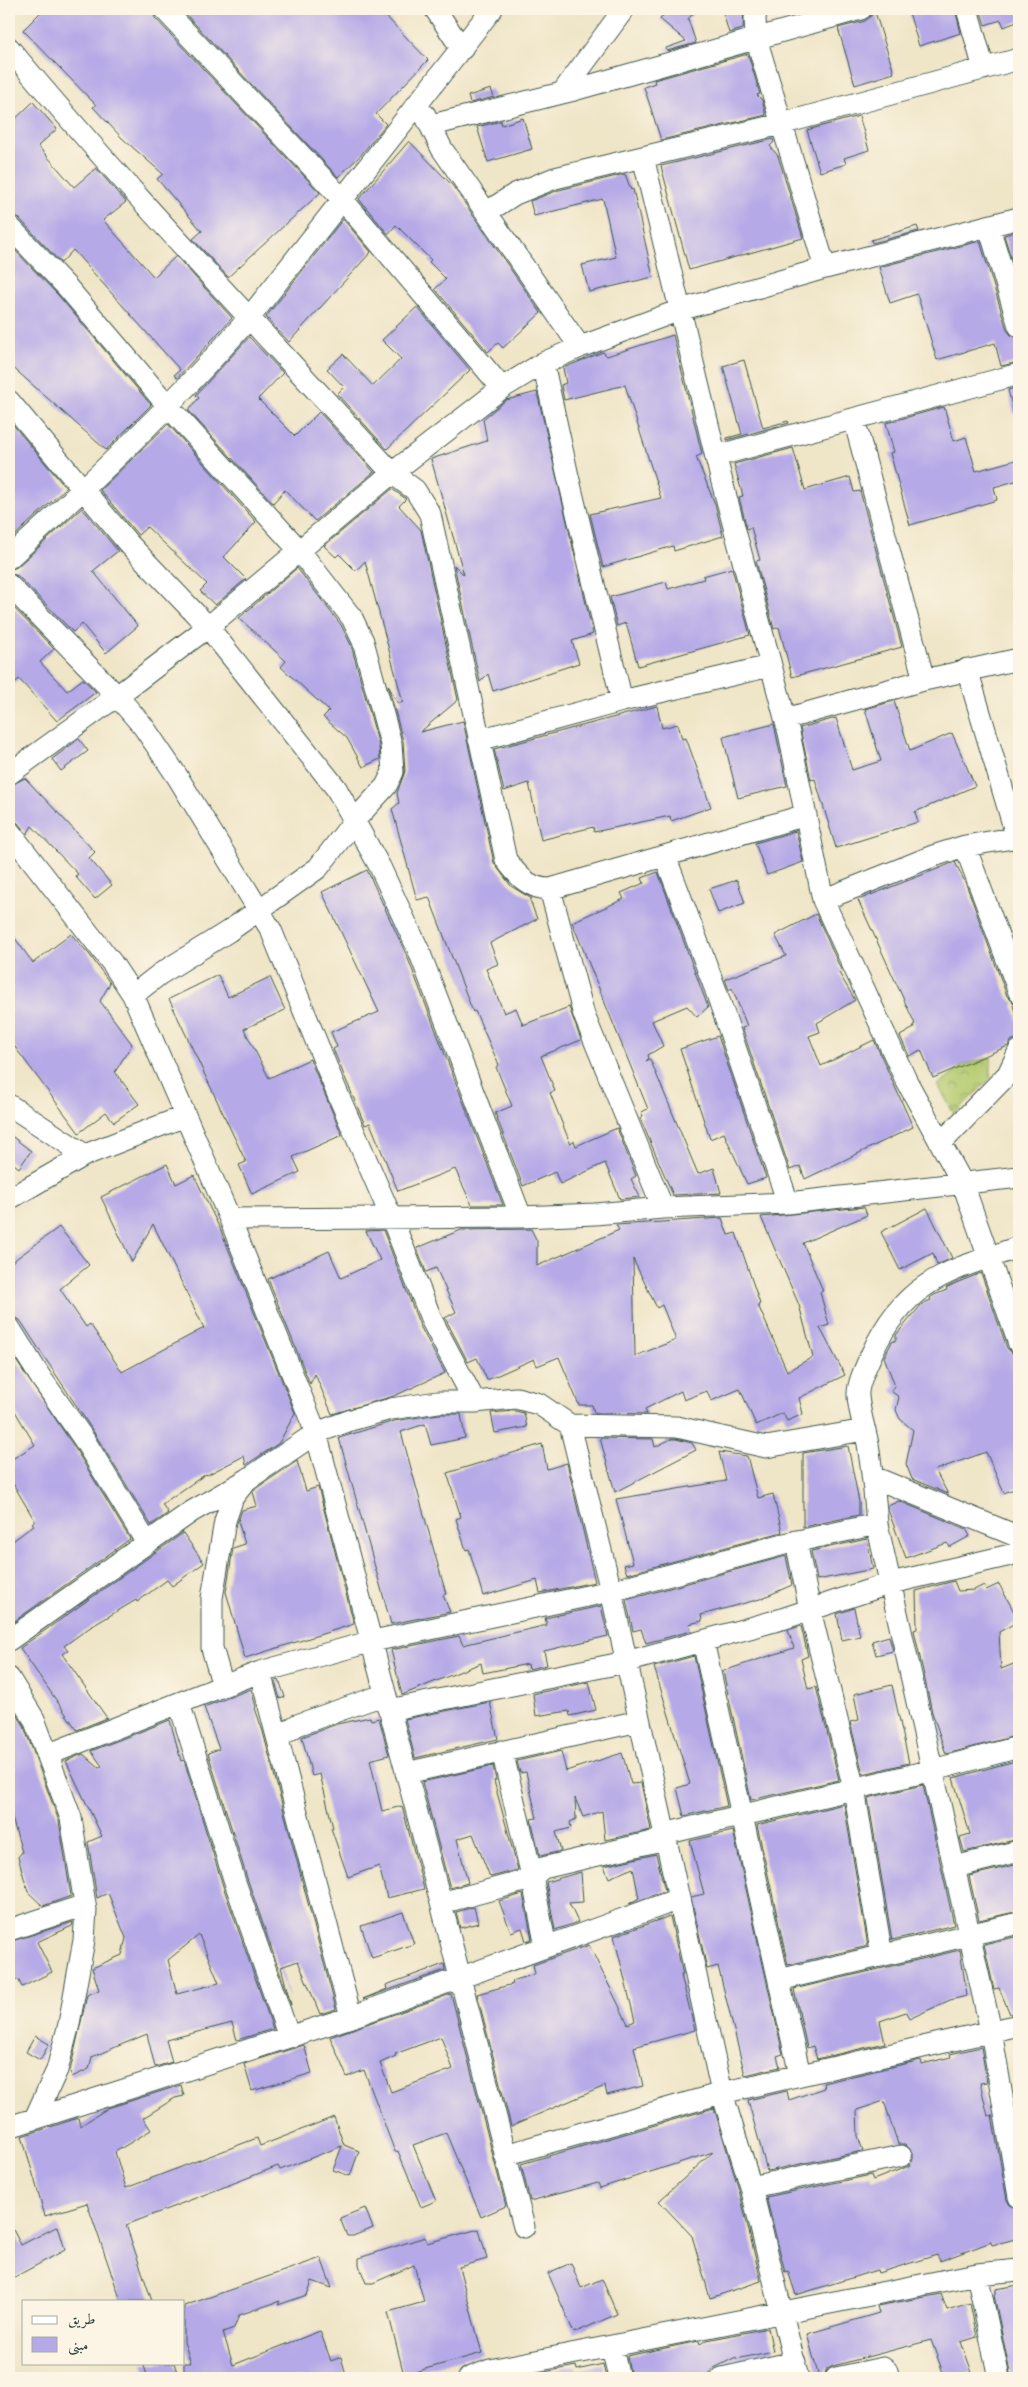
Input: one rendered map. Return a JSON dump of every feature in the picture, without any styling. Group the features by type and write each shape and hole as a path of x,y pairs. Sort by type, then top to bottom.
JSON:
{"street":[{"path":"164,9 343,200 502,388"},
{"path":"9,558 84,489 210,363 250,317 492,9"},
{"path":"562,93 624,9"},
{"path":"758,9 755,18 756,38 825,268"},
{"path":"432,125 562,93 861,9"},
{"path":"967,9 984,69"},
{"path":"441,12 462,49"},
{"path":"9,48 114,173 193,259 250,317 392,473 415,490 430,514 506,860 516,874 538,889 550,889 806,815"},
{"path":"487,212 515,194 555,178 781,124 1019,59"},
{"path":"418,104 432,125 442,149 580,347"},
{"path":"643,157 716,456 785,719 822,900 906,1080 942,1142 963,1184 1019,1344"},
{"path":"9,774 208,627 392,473 502,388 543,363 580,347 680,310 825,268 1019,218"},
{"path":"9,226 67,288 168,406 298,550 352,618 363,641 391,744 393,772 386,786 354,821 318,868 229,931 160,974 133,996"},
{"path":"989,227 1019,326"},
{"path":"543,363 622,701"},
{"path":"716,456 1019,374"},
{"path":"9,401 128,543 208,627 336,788 380,867 419,951 521,1217"},
{"path":"854,418 924,680"},
{"path":"9,585 117,696 143,726 177,776 204,823 260,908 272,930 336,1090 392,1219 432,1321 475,1402"},
{"path":"785,719 924,680 1019,659"},
{"path":"479,740 622,701 770,666"},
{"path":"822,900 934,856 965,846 1018,838 967,669"},
{"path":"9,831 112,962 133,996 230,1219 316,1433 373,1641 389,1710 441,1903 524,2227"},
{"path":"965,846 1019,992"},
{"path":"666,856 715,988 788,1202"},
{"path":"550,889 584,1015 663,1208"},
{"path":"942,1142 1008,1074 1019,1051"},
{"path":"9,1105 85,1155"},
{"path":"9,1199 85,1155 185,1116"},
{"path":"230,1219 392,1219 595,1214 663,1208 788,1202 1019,1177"},
{"path":"1019,1247 935,1279 916,1291 896,1311 882,1330 866,1367 858,1394 874,1477 877,1524 991,2031 1016,2154 1019,2197"},
{"path":"9,1327 41,1378 83,1438 147,1543"},
{"path":"9,1640 191,1512 248,1479 316,1433 351,1420 391,1409 438,1402 475,1402 516,1398 539,1404 570,1424 678,1426 766,1447 865,1430"},
{"path":"570,1424 611,1591 722,2093 751,2187 796,2370 722,2378"},
{"path":"874,1477 1019,1537"},
{"path":"223,1686 212,1648 212,1598 225,1521 233,1497 248,1479"},
{"path":"47,1754 260,1672 373,1641 611,1591 796,1541 877,1524"},
{"path":"796,1541 810,1610 854,1790 882,1956"},
{"path":"389,1710 626,1662 810,1610 891,1583 1019,1554"},
{"path":"703,1641 800,2075"},
{"path":"260,1672 352,2017"},
{"path":"11,1688 34,1719 71,1818 85,1905 84,1940 70,2024 57,2070 35,2118"},
{"path":"278,1738 297,1725 383,1695 389,1710"},
{"path":"179,1703 235,1882 289,2037"},
{"path":"406,1773 639,1721"},
{"path":"441,1903 528,1880 543,1868 1019,1747"},
{"path":"502,1751 532,1876 546,1947"},
{"path":"955,1867 1019,1851"},
{"path":"9,2127 352,2017 679,1899"},
{"path":"9,1930 85,1905"},
{"path":"779,1980 1019,1923"},
{"path":"505,2155 722,2093 1019,2025"},
{"path":"751,2187 900,2156"},
{"path":"469,2378 612,2347 977,2274 1019,2270"},
{"path":"977,2274 999,2378"},
{"path":"612,2347 619,2378"},
{"path":"836,2378 883,2368 887,2370 889,2378"}],"green space":[{"path":"991,1057 991,1078 954,1114 938,1085 963,1065"}],"building":[{"path":"44,9 152,9 155,18 320,193 228,277 193,239 202,231 157,179 163,174 122,138 93,107 96,105 23,30"},
{"path":"181,9 379,9 428,60 376,114 386,124 360,156 338,177"},
{"path":"669,9 697,9 688,19 696,43 667,51 666,48 686,41 660,19"},
{"path":"722,9 744,9 743,29 729,33"},
{"path":"908,9 955,9 961,33 919,46"},
{"path":"980,9 1019,9 1019,21 1004,27 1001,20 985,25"},
{"path":"875,12 894,73 855,85 838,28 865,21"},
{"path":"748,54 760,94 757,95 762,100 766,115 661,140 644,87 655,83 654,80"},
{"path":"491,89 494,97 470,103 468,96"},
{"path":"33,102 57,129 38,146 74,187 96,168 126,202 103,220 154,277 176,256 232,318 177,378 174,375 180,370 73,250 61,263 18,217 9,214 9,125"},
{"path":"859,116 869,150 844,158 846,164 820,172 807,130"},
{"path":"523,118 532,149 488,162 477,127 501,121 502,125"},
{"path":"773,139 774,142 770,146 778,156 803,238 689,270 661,166"},
{"path":"409,141 452,185 541,313 503,348 498,343 488,352 435,289 446,279 429,262 431,260 396,225 388,234 359,199"},
{"path":"625,174 631,190 633,189 653,277 589,292 582,265 616,257 603,199 534,216 530,201 559,190"},
{"path":"343,219 371,252 289,342 266,317"},
{"path":"917,226 919,231 872,243 871,240"},
{"path":"1019,231 1019,284 1004,235"},
{"path":"980,241 1007,330 1011,335 1019,338 1019,362 1001,366 995,343 937,360 917,294 890,303 879,267"},
{"path":"9,244 58,295 151,405 106,450 9,364"},
{"path":"417,307 470,370 387,449 337,394 344,387 327,369 343,354 373,386 401,359 382,340"},
{"path":"673,335 702,454 696,457 715,504 723,536 674,551 673,546 603,567 590,514 661,498 625,385 564,400 561,385 566,383 563,368 603,352 607,356"},
{"path":"249,337 283,373 258,399 295,436 319,412 374,472 315,521 285,490 273,503 188,410 199,398 196,395"},
{"path":"744,360 763,428 788,421 789,423 727,440 727,438 742,434 723,366"},
{"path":"1019,387 1019,413 1014,414 1008,390"},
{"path":"537,392 593,634 572,641 579,663 493,691 488,674 480,682 454,565 464,575 431,459 487,441 483,419 506,400"},
{"path":"944,407 954,441 966,437 976,471 1019,459 1019,480 994,487 997,500 910,525 890,453 894,452 886,423"},
{"path":"9,420 66,488 9,541"},
{"path":"168,424 256,522 224,557 246,579 215,605 200,591 207,584 147,527 138,535 100,490"},
{"path":"793,448 805,490 850,477 854,492 860,491 902,647 792,677 779,627 774,629 756,561 760,560 751,527 747,529 739,497 743,496 734,464"},
{"path":"392,489 406,499 399,506 421,530 458,700 420,732 463,721 494,863 511,886 532,899 530,900 537,919 490,943 498,964 486,969 504,1013 516,1008 523,1025 569,1007 581,1040 541,1056 555,1091 550,1093 570,1143 574,1141 576,1146 617,1128 636,1176 631,1179 640,1197 620,1199 605,1163 560,1184 555,1172 523,1186 495,1113 512,1106 496,1067 499,1065 475,1011 473,1012 429,897 417,900 392,809 399,803 397,793 405,771 403,741 388,685 398,704 403,702 365,561 356,571 339,554 336,557 324,546"},
{"path":"82,508 118,551 93,571 138,626 106,653 82,624 73,632 18,576 9,573 9,570 17,567"},
{"path":"297,568 341,625 351,645 379,746 380,759 363,767 347,738 323,717 329,711 281,667 286,661 239,618"},
{"path":"732,568 750,635 638,666 626,623 617,626 610,597 666,582 668,589 704,579 703,576"},
{"path":"9,603 54,649 40,662 67,691 83,679 96,692 57,721 19,679 9,688"},
{"path":"894,701 910,751 952,733 975,786 915,812 918,822 836,848 815,779 811,780 800,728 836,718 852,770 881,761 865,709"},
{"path":"657,706 662,728 678,724 682,739 686,738 711,807 671,821 670,816 594,832 593,827 541,840 529,783 504,791 494,749"},
{"path":"774,724 787,786 738,798 723,737"},
{"path":"79,739 88,751 61,771 52,759"},
{"path":"25,778 95,852 89,858 112,885 95,899 75,876 78,874 32,826 27,834 18,823 9,819 9,786"},
{"path":"796,831 803,862 767,875 755,843"},
{"path":"955,862 966,884 1007,996 1015,1004 1013,1005 1019,1026 1019,1039 1012,1040 1008,1046 933,1078 921,1050 909,1056 900,1036 914,1028 913,1025 915,1024 858,900"},
{"path":"367,870 407,956 503,1205 472,1205 455,1169 398,1191 370,1123 365,1125 333,1049 337,1047 331,1032 379,1012 322,892"},
{"path":"658,872 708,1007 697,1017 687,1006 652,1021 663,1046 648,1055 649,1058 646,1061 650,1059 698,1174 714,1168 721,1193 673,1195 640,1118 643,1116 641,1112 648,1109 572,922 624,899 621,893 644,883 642,878"},
{"path":"737,880 745,903 718,913 709,889"},
{"path":"816,914 842,972 839,973 855,1000 817,1023 820,1032 809,1036 821,1066 874,1040 913,1127 805,1179 800,1166 790,1170 742,1028 747,1026 732,988 729,990 725,979 786,956 775,935"},
{"path":"9,930 33,963 71,934 89,954 110,983 100,1001 132,1044 115,1072 139,1104 114,1122 106,1112 79,1133 9,1039"},
{"path":"218,975 228,997 270,977 285,1010 244,1029 269,1078 310,1059 342,1135 293,1157 300,1172 252,1194 239,1165 246,1162 169,999"},
{"path":"718,1036 766,1178 747,1184 724,1133 710,1139 680,1049"},
{"path":"9,1134 31,1151 19,1168 9,1160"},
{"path":"167,1164 176,1184 194,1175 221,1231 295,1413 279,1443 246,1465 244,1456 206,1474 162,1504 168,1513 151,1525 93,1431 20,1320 9,1315 9,1264 59,1227 89,1265 60,1289 86,1327 90,1324 122,1372 204,1328 153,1224 132,1262 101,1197"},
{"path":"864,1207 867,1215 803,1243 823,1291 820,1292 829,1325 820,1328 845,1375 799,1398 803,1414 787,1421 783,1413 756,1425 740,1389 711,1401 707,1391 684,1400 681,1391 645,1409 647,1414 594,1413 592,1405 579,1405 559,1357 537,1366 534,1359 487,1380 477,1358 468,1362 445,1318 456,1312 436,1268 426,1272 417,1248 461,1230 531,1229 537,1241 537,1266 619,1230 616,1225 722,1218 728,1235 736,1233 760,1304 758,1305 787,1371 813,1357 799,1305 761,1217","holes":["633,1259 657,1308 662,1305 676,1340 635,1356"]},
{"path":"927,1208 952,1258 937,1265 933,1253 900,1270 881,1232"},
{"path":"383,1230 420,1326 445,1373 394,1396 332,1414 315,1374 310,1384 268,1279 329,1251 341,1278 380,1260 366,1231"},
{"path":"981,1273 1007,1348 1016,1356 1019,1364 1019,1487 1004,1493 986,1452 935,1470 948,1494 912,1479 906,1464 913,1430 900,1419 896,1410 899,1397 891,1391 895,1386 884,1357 892,1342 896,1340 896,1335 922,1304 931,1300 930,1298 934,1295 947,1290 946,1288"},
{"path":"9,1350 73,1445 130,1539 9,1625 9,1544 34,1525 32,1523 35,1521 9,1477 9,1461 35,1445 9,1401"},
{"path":"515,1411 524,1413 527,1427 495,1433 491,1413"},
{"path":"439,1414 461,1414 465,1438 431,1445 425,1424 401,1432 446,1594 443,1595 450,1612 391,1624 339,1438 394,1421"},
{"path":"600,1438 653,1439 655,1447 671,1439 676,1439 692,1443 696,1450 615,1492"},
{"path":"542,1444 547,1469 567,1463 595,1582 540,1593 537,1580 483,1596 469,1549 466,1550 456,1519 461,1517 447,1473"},
{"path":"848,1446 859,1502 859,1515 803,1527 803,1453"},
{"path":"719,1452 747,1456 758,1498 773,1494 782,1532 627,1574 624,1565 633,1563 616,1499 726,1481"},
{"path":"297,1461 306,1491 318,1487 354,1624 245,1658 226,1592 233,1548 245,1544 238,1521 242,1510 257,1506 253,1492 255,1489"},
{"path":"899,1501 966,1529 970,1536 950,1547 947,1543 906,1558 888,1510 888,1506"},
{"path":"183,1533 204,1563 172,1586 167,1580 137,1602 136,1600 89,1628 64,1646 68,1651 62,1654 107,1718 77,1730 20,1648"},
{"path":"867,1539 873,1569 817,1580 811,1551"},
{"path":"786,1556 792,1585 760,1599 701,1615 702,1621 689,1624 691,1631 646,1643 641,1629 633,1631 626,1600"},
{"path":"954,1581 958,1591 974,1590 984,1585 986,1590 999,1584 1019,1621 999,1632 1001,1669 1019,1662 1019,1735 946,1754 932,1712 914,1630 917,1629 916,1591"},
{"path":"601,1606 608,1636 544,1651 547,1665 529,1669 528,1664 483,1673 481,1663 402,1695 391,1650 459,1636 463,1645 547,1625 545,1618"},
{"path":"854,1608 860,1636 842,1640 837,1614"},
{"path":"801,1626 808,1656 801,1659 808,1689 816,1687 839,1780 751,1800 723,1671 794,1648 788,1630"},
{"path":"889,1636 893,1651 876,1655 872,1641"},
{"path":"694,1656 727,1806 684,1816 677,1788 690,1784 654,1667"},
{"path":"279,1680 285,1697 280,1699 275,1681"},
{"path":"589,1682 596,1710 570,1716 569,1711 536,1716 533,1694"},
{"path":"892,1685 909,1763 863,1774 850,1722 859,1720 854,1694"},
{"path":"251,1689 336,2009 320,2014 298,1961 281,1967 291,2005 247,1878 208,1753 219,1749 204,1707"},
{"path":"9,1702 23,1724 59,1821 71,1896 43,1906 28,1892 18,1857 22,1852 9,1808"},
{"path":"490,1702 498,1739 415,1758 405,1719"},
{"path":"370,1717 371,1720 379,1718 389,1755 370,1760 382,1811 402,1806 424,1889 387,1898 379,1866 348,1877 331,1828 333,1828 320,1774 312,1776 302,1737 337,1724"},
{"path":"170,1720 181,1761 184,1760 223,1886 273,2029 237,2040 232,2023 166,2040 172,2062 155,2067 147,2034 92,2057 89,2069 72,2077 70,2071 87,1995 99,1990 92,1968 122,1955 126,1938 108,1893 97,1898 88,1842 102,1836 66,1761 83,1754 99,1768 102,1766 91,1751","holes":["199,1935 219,1983 177,1994 168,1960"]},
{"path":"561,1751 566,1771 622,1753 631,1784 641,1783 651,1830 605,1840 602,1811 583,1817 575,1798 576,1819 570,1822 571,1828 556,1832 561,1851 540,1856 531,1819 537,1818 526,1772 520,1773 517,1761"},
{"path":"1019,1760 1019,1839 964,1852 960,1837 970,1834 953,1778"},
{"path":"493,1766 496,1780 494,1781 518,1870 490,1877 473,1834 457,1839 468,1883 450,1888 422,1782"},
{"path":"923,1785 954,1925 892,1940 868,1798"},
{"path":"844,1804 868,1946 788,1965 757,1825"},
{"path":"733,1831 783,2054 777,2056 780,2067 745,2075 718,1966 707,1969 691,1897 704,1894 690,1841"},
{"path":"656,1854 665,1891 629,1904 639,1898 633,1868 609,1878 604,1866"},
{"path":"1019,1864 1019,1911 979,1920 969,1876"},
{"path":"581,1872 583,1902 569,1903 578,1922 555,1930 546,1882"},
{"path":"523,1894 532,1939 526,1941 522,1928 511,1932 499,1901"},
{"path":"474,1907 478,1923 460,1928 456,1912"},
{"path":"403,1912 414,1944 372,1958 361,1926"},
{"path":"670,1916 683,1975 681,1975 695,2030 634,2047 643,2086 607,2095 605,2086 511,2126 477,1994 513,1984 512,1981 535,1974 533,1965 589,1945 628,2024 635,2021 614,1936"},
{"path":"73,1922 72,1926 37,1942 52,1972 22,1987 18,1979 9,1983 9,1942"},
{"path":"1019,1936 1019,2013 1010,2014 999,1988 994,1989 984,1944"},
{"path":"960,1950 967,1996 950,2000 909,2019 906,2012 880,2021 885,2043 817,2059 813,2046 807,2048 794,1989"},
{"path":"444,1964 445,1970 363,1999 387,1989 386,1985"},
{"path":"451,1994 506,2206 481,2217 446,2133 413,2145 436,2201 421,2207 398,2151 395,2152 364,2070 347,2077 330,2037","holes":["441,2037 453,2069 391,2092 380,2063 396,2056 395,2054"]},
{"path":"35,2036 49,2044 40,2060 26,2052"},
{"path":"304,2045 312,2073 252,2091 244,2064"},
{"path":"981,2047 987,2082 980,2083 988,2116 992,2115 1007,2200 1010,2205 1019,2209 1019,2238 992,2245 991,2242 940,2261 937,2255 878,2273 877,2270 796,2295 788,2271 785,2272 766,2197 871,2175 873,2180 909,2166 913,2159 913,2153 905,2144 898,2144 884,2101 857,2110 858,2136 863,2151 767,2171 748,2100 787,2091 789,2100 824,2088 823,2083 921,2060 922,2064 951,2057 950,2054"},
{"path":"181,2085 184,2096 175,2098 143,2118 151,2130 115,2152 126,2188 257,2138 260,2146 334,2117 344,2145 359,2151 350,2176 333,2170 342,2146 280,2170 278,2166 126,2225 152,2300 121,2300 87,2203 45,2216 22,2136 78,2118 80,2126 108,2108"},
{"path":"714,2108 739,2190 761,2281 710,2298 692,2236 659,2201 713,2152 600,2188 598,2183 530,2201 521,2164"},
{"path":"365,2208 373,2228 353,2236 347,2236 340,2218"},
{"path":"9,2222 21,2245 58,2226 65,2250 9,2280"},
{"path":"479,2229 487,2259 459,2267 482,2353 404,2375 388,2312 424,2302 414,2265 373,2283 366,2283 359,2265 359,2258 425,2237 427,2243"},
{"path":"321,2258 332,2288 312,2281 307,2295 278,2305 280,2301 239,2315 234,2328 223,2332 233,2365 320,2331 331,2361 341,2357 347,2378 184,2378 184,2364 191,2363 185,2345 185,2306"},
{"path":"571,2263 581,2288 602,2279 617,2314 574,2333 548,2273"},
{"path":"1019,2285 1019,2378 1011,2378 994,2295 996,2294 996,2289"},
{"path":"941,2294 947,2310 970,2303 977,2337 961,2342 972,2372 961,2378 945,2378 931,2340 833,2366 827,2369 824,2377 819,2378 807,2334 879,2313 877,2306"},
{"path":"768,2328 773,2351 737,2359 736,2357 714,2368 707,2374 708,2378 631,2378 627,2356 699,2341 700,2344 707,2340"},
{"path":"143,2364 174,2364 179,2378 148,2378"},
{"path":"603,2364 606,2378 513,2378 576,2366 577,2370"}]}
